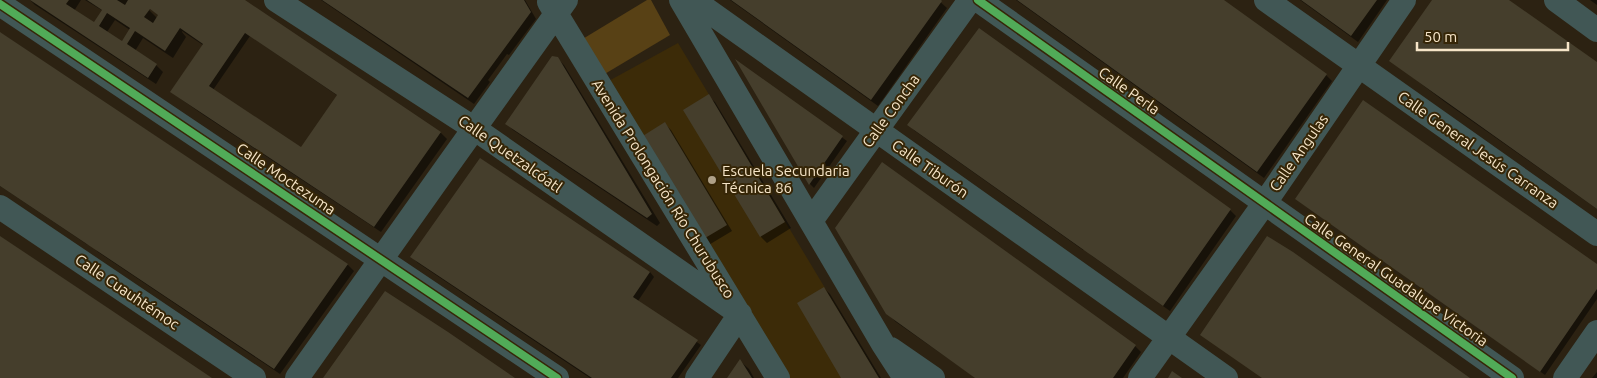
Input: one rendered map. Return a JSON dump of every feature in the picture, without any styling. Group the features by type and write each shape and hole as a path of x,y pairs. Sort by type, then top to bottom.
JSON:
{"street":[{"name":"Calle Quetzalcóatl","path":"276,0 475,129 740,314"},
{"path":"681,0 883,344 905,378"},
{"name":"Calle Tiburón","path":"693,0 1226,378"},
{"name":"Calle Concha","path":"811,221 970,0"},
{"name":"Calle Perla","path":"978,0 1264,204"},
{"name":"Calle General Jesús Carranza","path":"1266,0 1597,234"},
{"name":"Calle Angulas","path":"1140,378 1264,204 1404,0"},
{"path":"1556,0 1597,30"},
{"name":"Calle Moctezuma","path":"0,4 556,378"},
{"path":"297,378 380,259 475,129 557,5"},
{"name":"Avenida Prolongación Río Churubusco","path":"557,5 778,378"},
{"name":"Calle General Guadalupe Victoria","path":"1264,204 1512,378"},
{"name":"Calle Cuauhtémoc","path":"0,206 254,378"},
{"path":"697,378 740,314"},
{"path":"1565,378 1597,332"},
{"path":"883,344 933,378"}],"shaded area":[{"path":"647,0 651,0 670,35 603,75 581,40"},
{"name":"Escuela Secundaria Técnica 86","path":"678,43 879,378 782,378 605,83"}],"building":[{"path":"30,0 69,0 66,4 94,22 102,10 87,0 117,0 125,5 128,0 245,0 441,132 374,227 170,92 203,44 180,28 165,51 135,31 127,44 157,64 148,78","holes":["150,9 158,15 153,23 144,17","107,13 130,28 122,41 99,26","245,33 337,95 301,147 209,86"]},
{"path":"322,0 524,0 531,12 468,98"},
{"path":"731,0 941,0 942,1 871,100"},
{"path":"1017,0 1224,0 1327,74 1257,172"},
{"path":"1301,0 1377,0 1351,36"},
{"path":"1432,0 1509,0 1597,62 1597,209 1389,61"},
{"path":"979,28 1231,209 1163,306 907,125"},
{"path":"0,32 348,264 274,369 0,186"},
{"path":"552,56 558,57 652,214 647,218 505,124"},
{"path":"735,59 843,136 809,185 776,129"},
{"path":"709,94 785,222 760,237 683,110"},
{"path":"1363,100 1597,264 1597,289 1540,372 1295,199"},
{"path":"665,122 727,225 700,241 638,139"},
{"path":"480,158 650,272 633,297 698,340 671,378 592,378 410,257"},
{"path":"882,162 1136,345 1113,378 975,378 886,314 835,228"},
{"path":"0,236 108,308 212,378 0,378"},
{"path":"1267,236 1293,252 1470,378 1262,378 1200,335"},
{"path":"824,287 879,378 841,378 797,303"},
{"path":"385,291 448,332 515,378 323,378"},
{"path":"740,359 752,378 727,378"},
{"path":"1172,371 1182,378 1168,378"}],"cycle path":[{"path":"978,0 1512,378"},
{"path":"0,4 557,378"}],"place":[{"name":"Escuela Secundaria Técnica 86","path":"712,180"}]}
